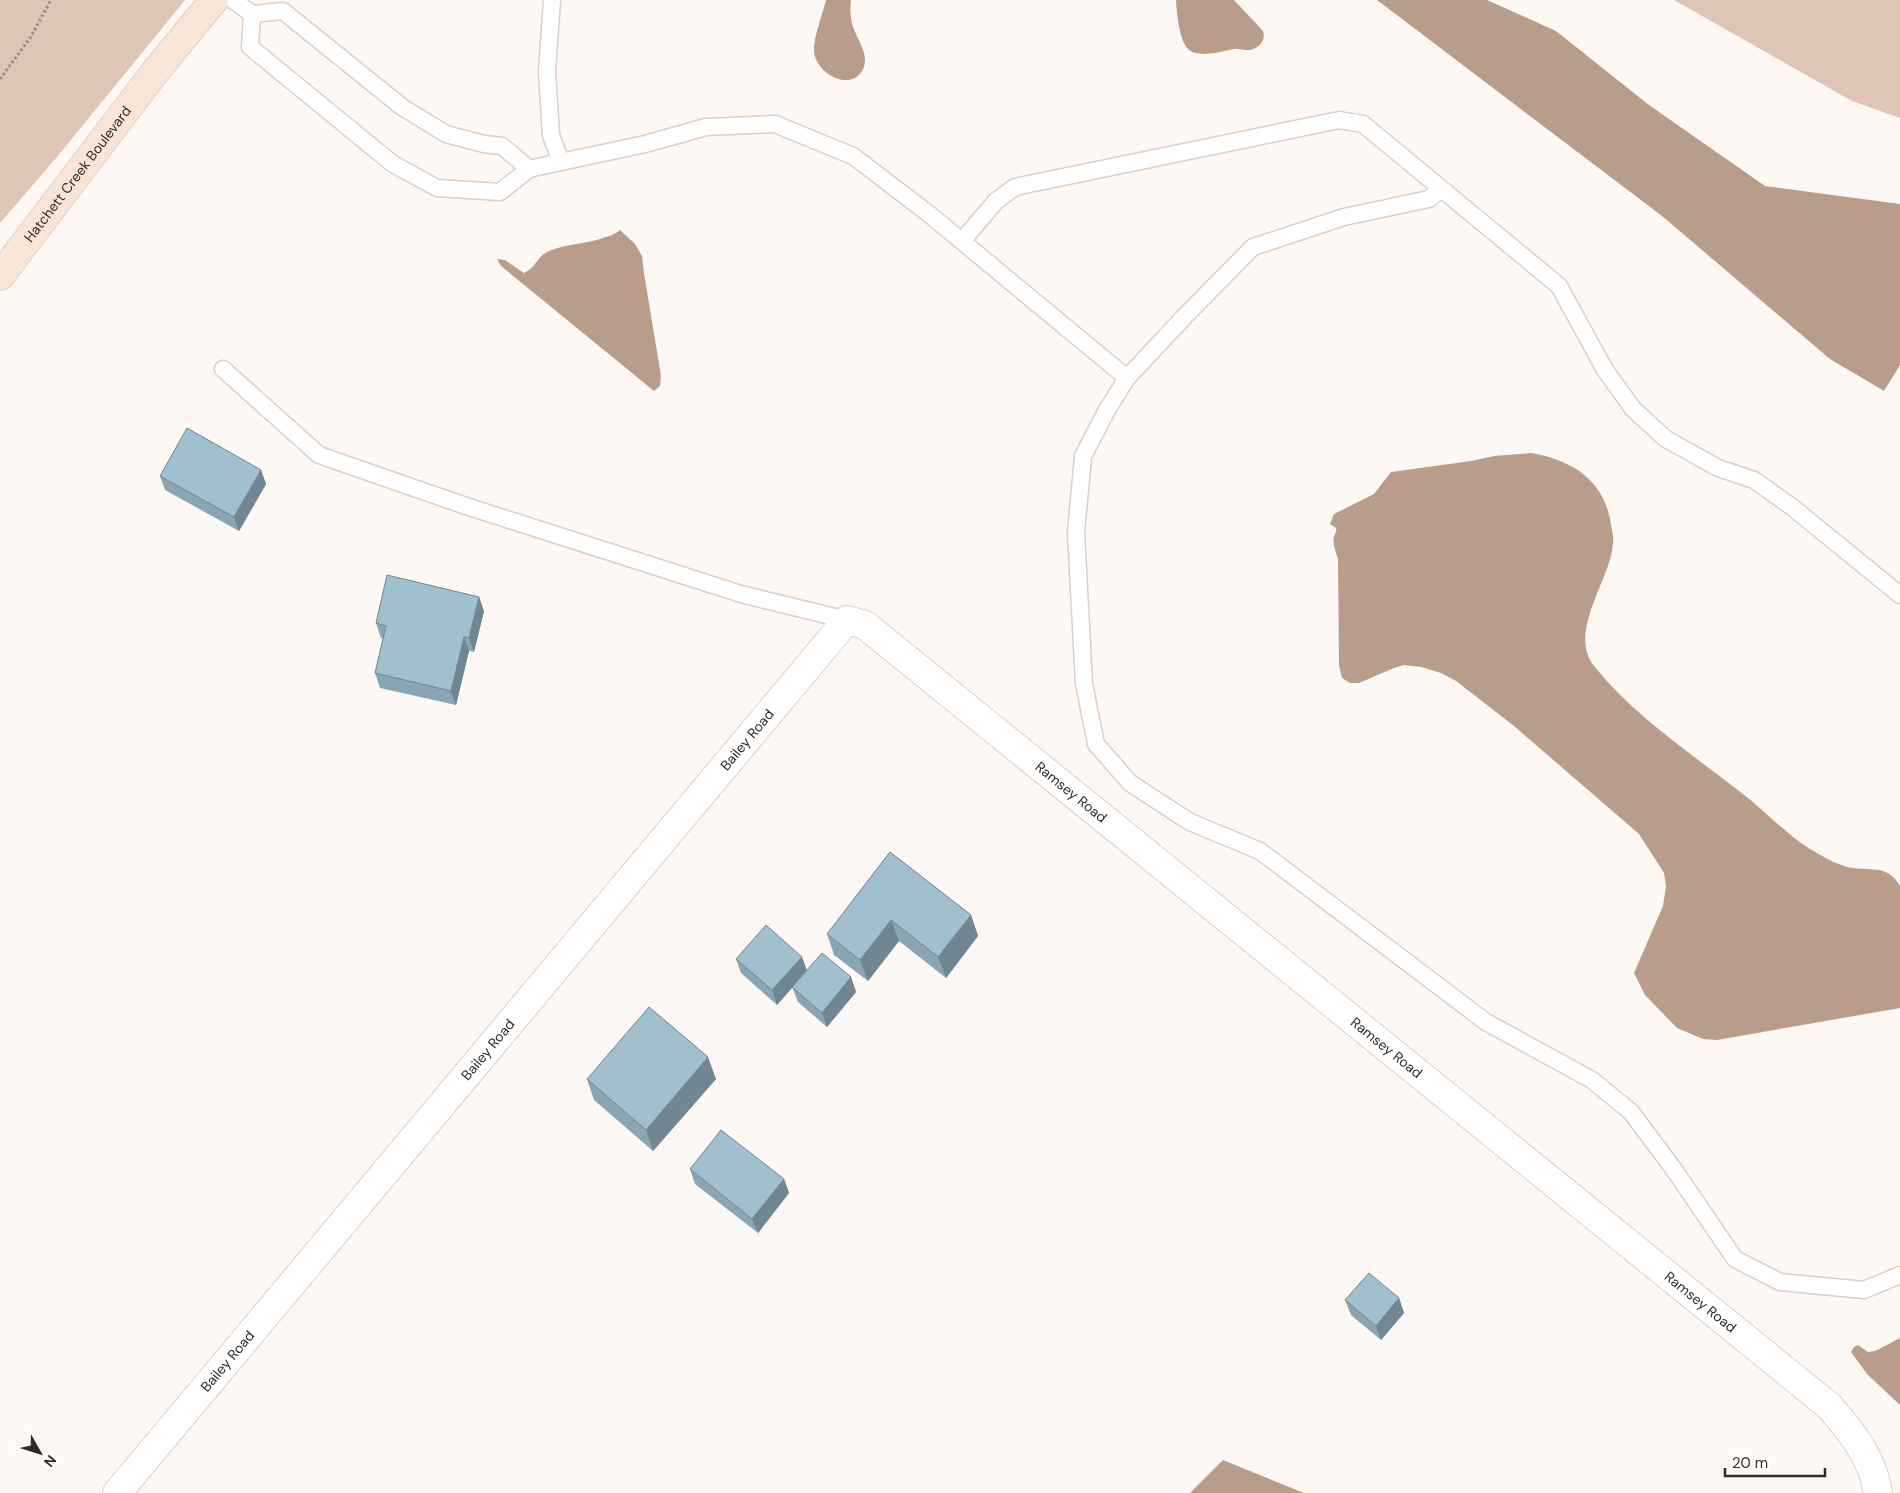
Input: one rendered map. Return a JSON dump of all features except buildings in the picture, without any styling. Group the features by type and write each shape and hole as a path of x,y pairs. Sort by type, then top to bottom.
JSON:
{"street":[{"name":"Hatchett Creek Boulevard","path":"0,252 155,72 214,0"},
{"name":"Hatchett Creek Boulevard","path":"0,276 155,72"},
{"name":"Bailey Road","path":"117,1493 856,622"},
{"name":"Ramsey Road","path":"856,622 1829,1406 1852,1432 1867,1457 1878,1493"}],"lane":[{"path":"233,0 252,14 283,11 402,107 446,134 484,144 502,146 529,169"},
{"path":"552,0 547,71 550,135 561,162"},
{"path":"252,14 250,47 393,164 437,188 500,192 529,169 645,144 706,127 775,124 853,156 962,241 1127,378"},
{"path":"962,241 996,201 1015,187 1339,120 1363,124 1559,286 1605,370 1633,409 1666,439 1718,468 1754,480 1792,506 1900,595"},
{"path":"1441,189 1430,199 1344,217 1253,247 1127,378 1107,410 1084,456 1076,532 1084,684 1096,744 1130,783 1190,822 1260,851 1486,1022 1592,1080 1631,1112 1675,1171 1736,1259 1780,1282 1864,1290 1900,1275"},
{"path":"223,369 319,455 469,507 741,594 856,622"}],"path":[{"path":"0,79 30,38 51,0"}],"shaded area":[{"path":"0,0 185,0 57,157 0,223"},
{"path":"826,0 851,0 852,23 863,50 865,61 859,75 851,79 834,78 826,73 815,58 815,38"},
{"path":"1176,0 1234,0 1263,31 1262,42 1257,47 1249,50 1236,49 1204,54 1192,52 1182,39"},
{"path":"1377,0 1487,0 1556,31 1649,105 1765,186 1900,204 1900,365 1884,391 1830,359 1662,216"},
{"path":"1674,0 1900,0 1900,118 1852,101"},
{"path":"620,230 635,244 642,256 661,376 660,386 654,391 501,266 497,259 505,260 524,273 549,251 563,246 599,239"},
{"path":"1531,453 1560,461 1584,475 1594,484 1608,509 1613,538 1611,557 1593,605 1585,637 1587,652 1594,666 1610,685 1646,718 1743,794 1801,843 1824,857 1847,867 1884,871 1895,879 1900,886 1900,1008 1717,1040 1703,1039 1677,1028 1645,995 1634,973 1663,906 1666,887 1664,873 1639,834 1514,726 1456,681 1441,673 1421,667 1404,665 1359,683 1350,683 1342,678 1339,665 1338,559 1334,548 1336,528 1330,524 1334,514 1374,494 1391,472 1494,456"},
{"path":"1900,1338 1900,1405 1867,1374 1851,1352 1858,1345 1868,1352 1875,1351"},
{"path":"1223,1460 1304,1493 1190,1493"}]}
